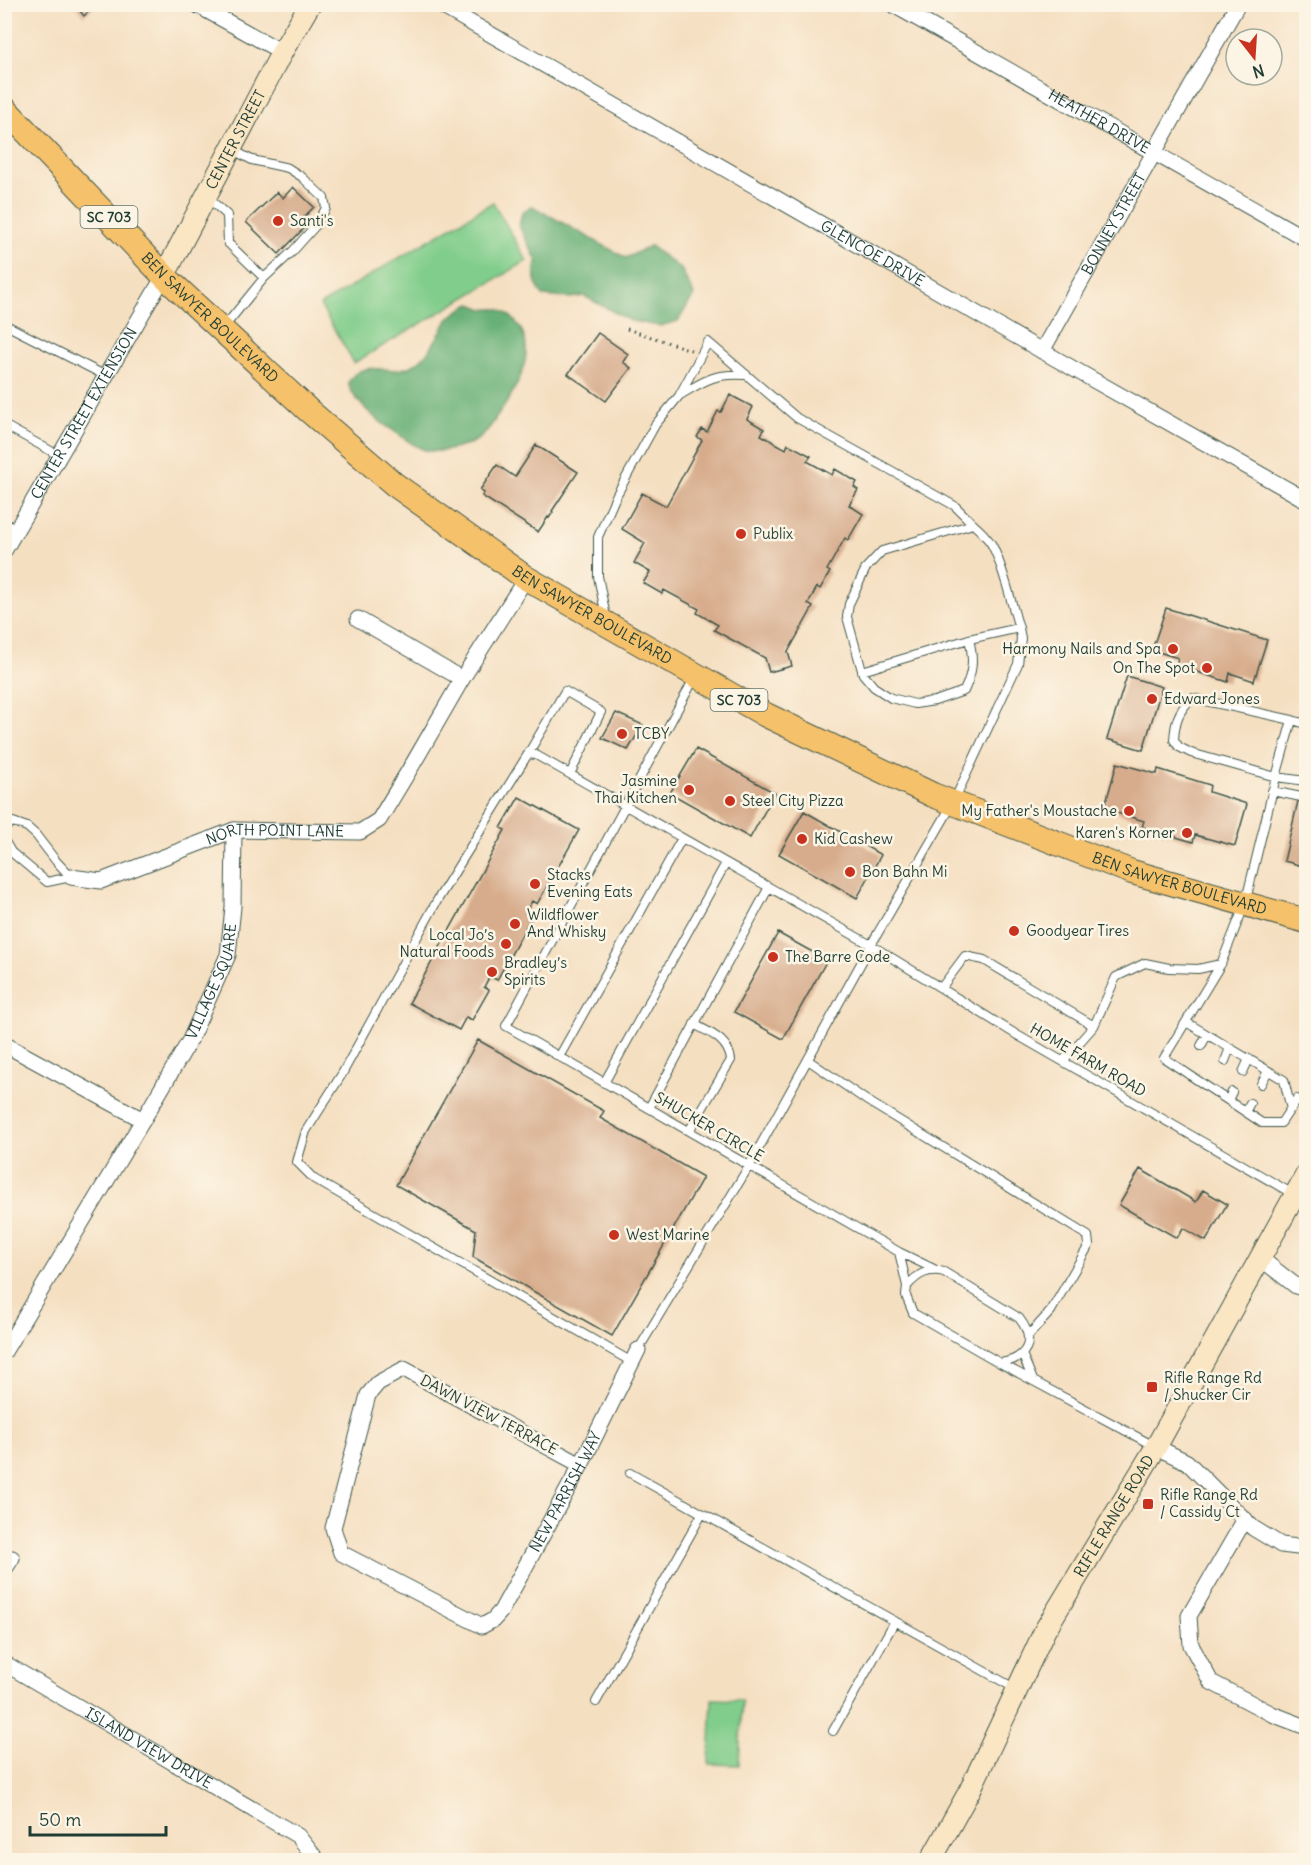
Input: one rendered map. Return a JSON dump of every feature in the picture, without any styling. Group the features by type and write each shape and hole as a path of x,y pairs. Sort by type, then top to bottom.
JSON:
{"main road":[{"name":"CENTER STREET","path":"164,276 282,51 310,4"},
{"name":"BEN SAWYER BOULEVARD","path":"10,124 164,276 308,410 394,484 526,578 766,716 933,795 1132,872 1306,921"},
{"name":"RIFLE RANGE ROAD","path":"931,1860 970,1790 1045,1630 1156,1447 1306,1175"}],"street":[{"path":"195,4 282,51"},
{"name":"GLENCOE DRIVE","path":"438,4 1306,500"},
{"name":"HEATHER DRIVE","path":"892,4 1306,239"},
{"name":"BONNEY STREET","path":"1042,351 1238,4"},
{"name":"CENTER STREET EXTENSION","path":"4,551 10,526 60,456 164,276"},
{"name":"NORTH POINT LANE","path":"71,877 101,881 234,830 360,832 379,820 526,578"},
{"path":"358,619 462,680"},
{"name":"VILLAGE SQUARE","path":"4,1352 190,1040 228,954 233,908 234,830"},
{"path":"4,1044 143,1120"},
{"path":"1260,1258 1296,1286 1306,1289"},
{"name":"NEW PARRISH WAY","path":"482,1626 493,1620 501,1611 581,1465 635,1356"},
{"name":"DAWN VIEW TERRACE","path":"482,1626 341,1553 333,1528 368,1395 378,1383 404,1369 581,1465"},
{"path":"1156,1447 1187,1462 1253,1528 1281,1545 1306,1548"},
{"path":"1245,1520 1189,1616 1191,1645 1211,1682 1272,1714 1306,1727"},
{"name":"ISLAND VIEW DRIVE","path":"4,1663 298,1836 317,1860"}],"lane":[{"path":"222,330 264,278 293,251 316,224 326,208 324,198 302,177 288,168 252,160 231,148"},
{"path":"206,196 227,215 228,243 264,278"},
{"path":"4,324 106,376"},
{"path":"570,774 601,712 565,691 438,899 342,1074 306,1131 297,1162 314,1179 635,1356 749,1166 953,803 1018,664 1021,638 992,546 985,536 954,506 797,418 708,342 679,396 655,425 616,496 598,537 598,576 607,624"},
{"path":"679,396 705,380 726,374 745,375"},
{"path":"4,424 60,456"},
{"path":"969,639 972,653 971,676 964,691 935,701 915,704 891,698 874,687 862,670 847,617 849,604 866,568 882,551 973,524"},
{"path":"862,670 969,639 1018,628"},
{"path":"626,805 696,675"},
{"path":"1306,724 1192,698 1175,721 1174,740 1179,747 1191,753 1276,777 1306,781"},
{"path":"1292,720 1272,791 1245,904 1221,964 1164,1058 1188,1069 1262,1123 1281,1123 1297,1099 1306,1105"},
{"name":"HOME FARM ROAD","path":"528,754 536,755 872,945 1063,1061 1294,1195"},
{"path":"1272,791 1306,798"},
{"name":"SHUCKER CIRCLE","path":"626,805 506,1026 899,1252 935,1270 944,1272 1019,1318 1028,1335"},
{"path":"4,828 13,822 27,827 71,877"},
{"path":"559,1057 682,838"},
{"path":"4,840 11,852 48,882 71,877"},
{"path":"604,1083 726,863"},
{"path":"649,1108 769,887"},
{"path":"941,988 965,957 984,960 1094,1026"},
{"path":"1063,1061 1094,1026 1116,977 1145,963 1169,968 1198,969 1221,964"},
{"path":"1186,1022 1284,1080 1291,1109"},
{"path":"690,1131 731,1060 724,1042 694,1024"},
{"path":"1201,1046 1207,1035"},
{"path":"1225,1061 1230,1048"},
{"path":"808,1059 866,1100 1088,1236 1089,1245 1051,1311 1028,1335 1027,1348 1016,1359 1000,1363"},
{"path":"1243,1072 1249,1059"},
{"path":"1261,1084 1268,1071"},
{"path":"1228,1100 1232,1092"},
{"path":"1245,1112 1250,1103"},
{"path":"899,1252 907,1286 906,1296 913,1313 1156,1447"},
{"path":"907,1286 915,1277 926,1271 935,1270"},
{"path":"1022,1354 1033,1380"},
{"path":"630,1473 1017,1690"},
{"path":"596,1702 702,1514"},
{"path":"833,1731 895,1621"}],"path":[{"path":"627,329 701,353"}],"green space":[{"path":"493,202 527,261 354,363 320,305"},
{"path":"532,206 626,258 650,246 681,269 694,295 678,321 660,326 631,321 584,296 570,298 543,296 535,279 537,261 519,226 522,212"},
{"path":"471,304 484,309 500,310 516,322 523,333 526,346 522,372 510,397 490,428 481,437 453,449 425,450 372,415 360,403 348,383 354,375 369,368 396,370 415,364 429,350 450,317"},
{"path":"712,1699 742,1700 739,1765 709,1764"}],"building":[{"path":"74,4 97,4 84,16"},
{"path":"293,187 314,207 303,218 309,223 279,254 246,222 277,192 283,198"},
{"path":"598,333 628,354 623,362 631,368 606,401 568,374"},
{"name":"Publix","path":"730,395 753,407 747,419 764,429 761,435 786,449 788,444 811,456 807,461 832,475 835,469 857,482 854,487 858,490 849,505 863,514 848,540 845,538 827,570 830,572 820,589 817,587 808,604 813,607 788,652 792,666 769,672 765,658 714,630 718,625 697,613 699,609 664,590 662,594 643,583 650,572 634,563 645,543 622,529 642,493 666,506 702,440 697,437 702,429 707,432"},
{"path":"536,445 578,472 538,532 482,496 484,493 480,490 497,465 515,477"},
{"path":"1166,608 1267,640 1254,681 1230,673 1228,682 1176,665 1178,658 1152,650"},
{"path":"1127,676 1162,687 1143,750 1107,739"},
{"path":"616,713 643,725 628,750 602,738"},
{"path":"696,749 775,793 750,838 670,793"},
{"path":"1117,763 1157,774 1158,769 1210,785 1209,792 1247,804 1235,846 1195,835 1193,842 1142,827 1144,821 1104,809"},
{"path":"1304,790 1306,790 1306,867 1284,861 1298,801 1301,801"},
{"path":"519,797 579,830 537,904 532,901 525,913 532,916 497,980 490,976 484,987 489,990 472,1020 466,1017 459,1030 409,1003 505,830 501,828"},
{"path":"804,811 881,855 857,898 779,854"},
{"path":"778,933 827,960 783,1039 734,1012"},
{"path":"478,1040 604,1111 600,1118 703,1177 612,1336 473,1257 476,1230 396,1185"},
{"path":"1140,1169 1196,1202 1203,1190 1227,1204 1206,1241 1183,1228 1177,1238 1119,1205"}],"place":[{"name":"Santi's","path":"278,221"},
{"name":"Publix","path":"741,534"},
{"name":"Harmony Nails and Spa","path":"1173,649"},
{"name":"On The Spot","path":"1207,668"},
{"name":"Edward Jones","path":"1152,699"},
{"name":"TCBY","path":"622,734"},
{"name":"Jasmine Thai Kitchen","path":"689,790"},
{"name":"Steel City Pizza","path":"730,801"},
{"name":"My Father's Moustache","path":"1129,811"},
{"name":"Karen's Korner","path":"1187,833"},
{"name":"Kid Cashew","path":"802,839"},
{"name":"Bon Bahn Mi","path":"850,872"},
{"name":"Stacks Evening Eats","path":"535,884"},
{"name":"Wildflower And Whisky","path":"515,924"},
{"name":"Goodyear Tires","path":"1014,931"},
{"name":"Local Jo’s Natural Foods","path":"506,944"},
{"name":"The Barre Code","path":"773,957"},
{"name":"Bradley’s Spirits","path":"492,972"},
{"name":"West Marine","path":"614,1235"},
{"name":"Rifle Range Rd / Shucker Cir","path":"1152,1387"},
{"name":"Rifle Range Rd / Cassidy Ct","path":"1148,1504"}]}
